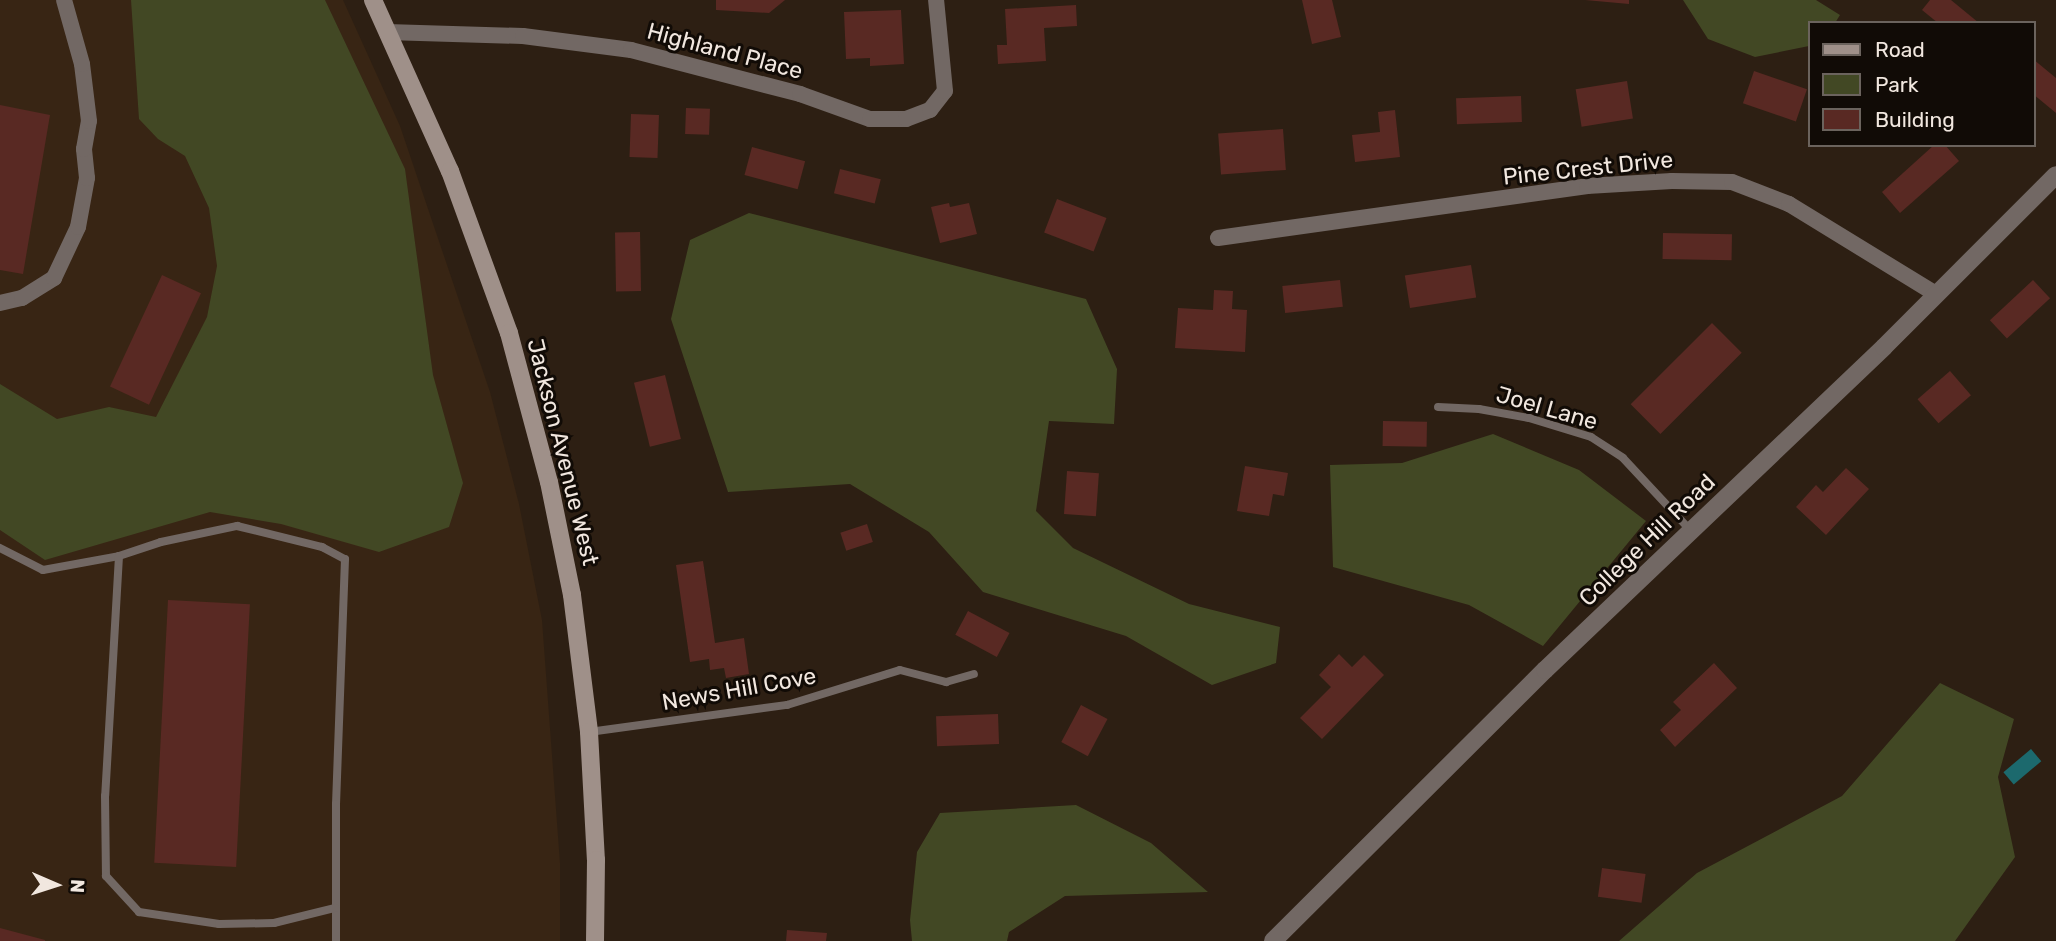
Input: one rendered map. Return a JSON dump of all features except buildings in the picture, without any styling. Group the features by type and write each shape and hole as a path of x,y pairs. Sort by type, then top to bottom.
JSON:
{"main road":[{"name":"Jackson Avenue West","path":"373,0 450,171 509,333 549,482 570,582 589,732 596,860 596,941"}],"street":[{"path":"0,303 22,298 54,278 78,227 87,178 84,149 89,121 82,64 64,0"},
{"name":"Highland Place","path":"387,32 523,36 631,50 800,94 870,119 906,119 930,110 945,90 936,0"},
{"name":"College Hill Road","path":"1273,941 1545,670 1692,532 2056,175"},
{"name":"Pine Crest Drive","path":"1218,238 1587,186 1672,181 1731,182 1789,204 1936,294"}],"lane":[{"name":"Joel Lane","path":"1438,407 1479,409 1530,418 1591,438 1623,458 1692,532"},
{"path":"0,548 43,570 119,556 161,542 237,526 323,547 345,559 336,941"},
{"path":"119,556 105,796 106,876 139,912 219,925 274,923 335,908"},
{"name":"News Hill Cove","path":"589,732 787,705 900,670 946,682 974,674"}],"shaded area":[{"path":"0,0 343,0 400,126 490,392 519,504 542,620 560,863 560,941 0,941"}],"green space":[{"path":"131,0 325,0 405,169 433,375 463,483 449,527 379,552 281,524 210,512 45,560 0,530 0,384 57,419 109,407 156,417 207,317 217,266 209,208 185,156 158,139 139,119"},
{"path":"1683,0 1816,0 1840,15 1836,21 1808,21 1808,46 1755,57 1708,39"},
{"path":"749,213 1086,299 1117,369 1114,424 1049,421 1036,511 1073,548 1189,604 1280,627 1276,663 1212,685 1126,636 983,592 929,532 850,484 728,492 671,319 690,240"},
{"path":"1493,434 1579,470 1646,521 1543,646 1469,605 1333,567 1330,465 1402,463"},
{"path":"1940,683 2014,719 1998,777 2015,857 1955,941 1619,941 1697,873 1842,796"},
{"path":"1076,805 1151,843 1208,892 1065,896 1009,932 1007,941 912,941 910,920 917,852 940,813"}],"water":[{"path":"2031,749 2041,761 2014,784 2003,772"}]}
